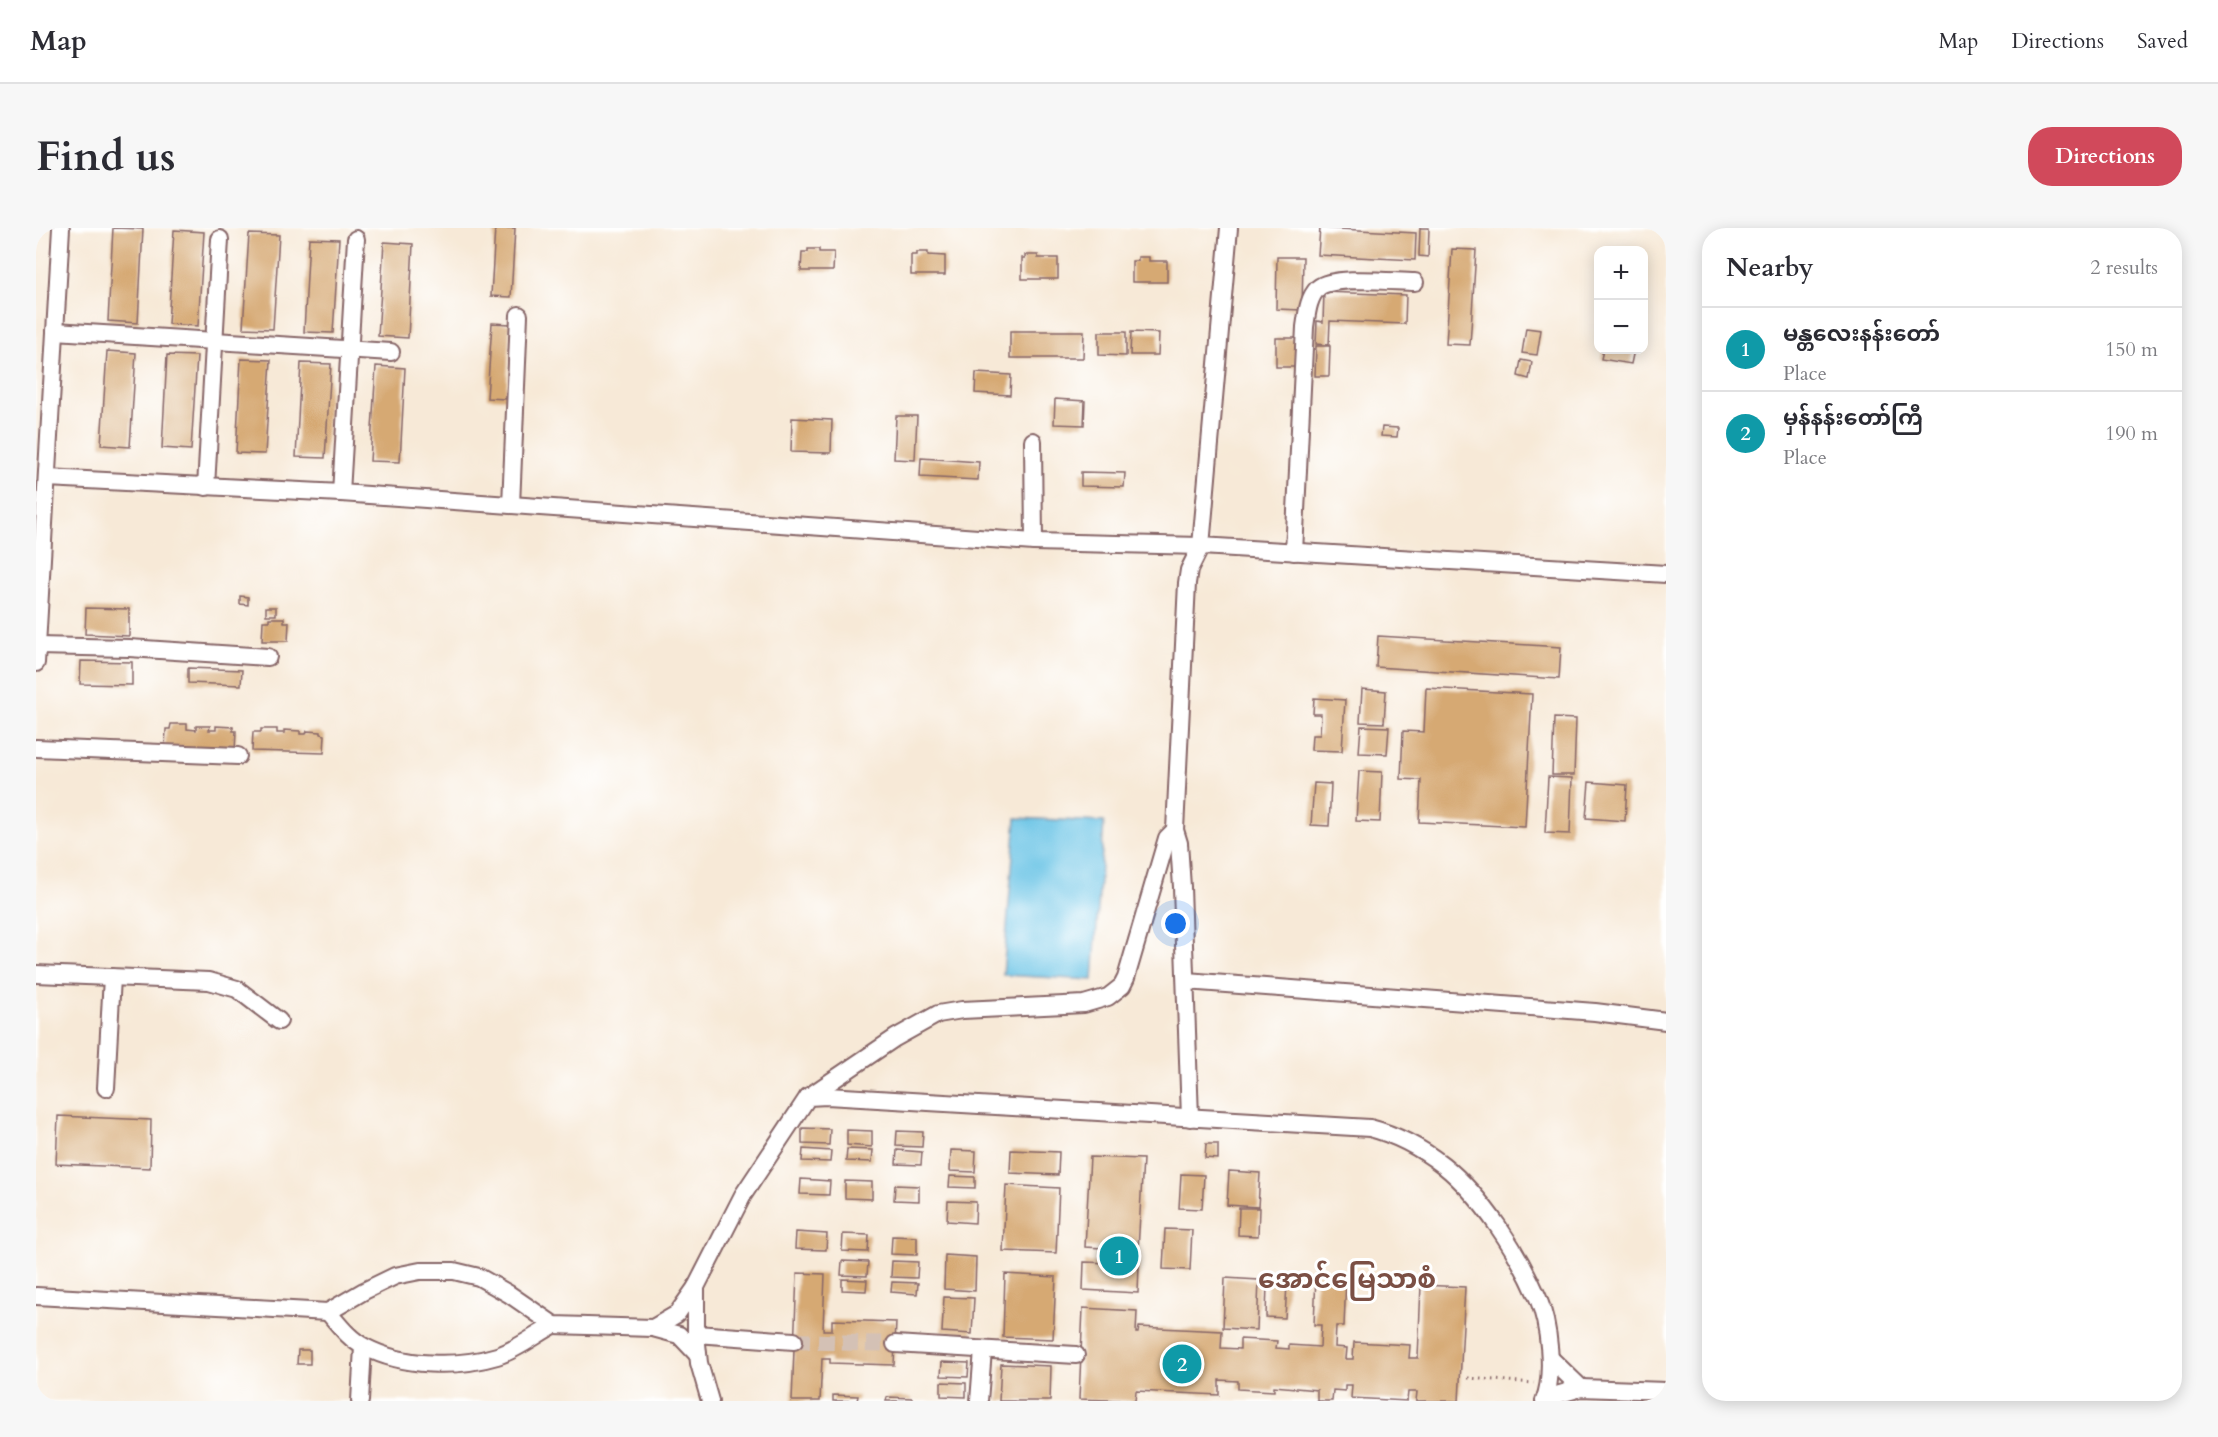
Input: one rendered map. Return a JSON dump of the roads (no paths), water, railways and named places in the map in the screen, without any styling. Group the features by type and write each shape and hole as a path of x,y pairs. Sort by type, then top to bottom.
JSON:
{"street":[{"path":"36,663 41,513 55,331 60,228"},
{"path":"1190,1118 1179,843 1174,830 1187,583 1189,570 1201,546 1229,228"},
{"path":"206,487 220,239"},
{"path":"341,493 356,239"},
{"path":"1294,552 1305,327 1307,310 1312,298 1319,288 1335,280 1415,282"},
{"path":"511,505 519,315"},
{"path":"55,331 391,352"},
{"path":"1033,441 1034,542"},
{"path":"44,470 206,487 341,493 1034,542 1201,546 1666,574"},
{"path":"37,646 129,648 268,657"},
{"path":"36,748 238,756"},
{"path":"652,1328 677,1314 696,1287 743,1195 808,1097 895,1038 938,1014 962,1010 1084,1004 1108,997 1115,992 1126,978 1167,838 1174,830"},
{"path":"36,974 209,981 237,989 279,1021"},
{"path":"106,1088 112,977"},
{"path":"1186,981 1595,1012 1666,1021"},
{"path":"808,1097 827,1096 1370,1128 1393,1134 1443,1165 1473,1193 1511,1248 1539,1299 1551,1359 1546,1394 1581,1388 1666,1391"},
{"path":"36,1296 328,1312 395,1276 420,1271 454,1271 478,1277 509,1294 554,1325"},
{"path":"696,1287 698,1355 710,1401"},
{"path":"328,1312 345,1332 363,1347 415,1362 474,1362 500,1355 554,1325 652,1328 679,1335 698,1355"},
{"path":"696,1334 794,1341"},
{"path":"895,1344 1076,1355"},
{"path":"360,1401 363,1347"},
{"path":"979,1401 983,1350"},
{"path":"1551,1359 1581,1388"}],"water":[{"path":"1016,818 1104,822 1093,980 1003,975"}],"tunnel":[{"path":"794,1341 895,1344"}],"place":[{"name":"မန္တလေးနန်းတော်","path":"1119,1256"},
{"name":"မှန်နန်းတော်ကြီ","path":"1182,1364"}],"district":[{"name":"အောင်မြေသာစံ","path":"1347,1279"}]}
